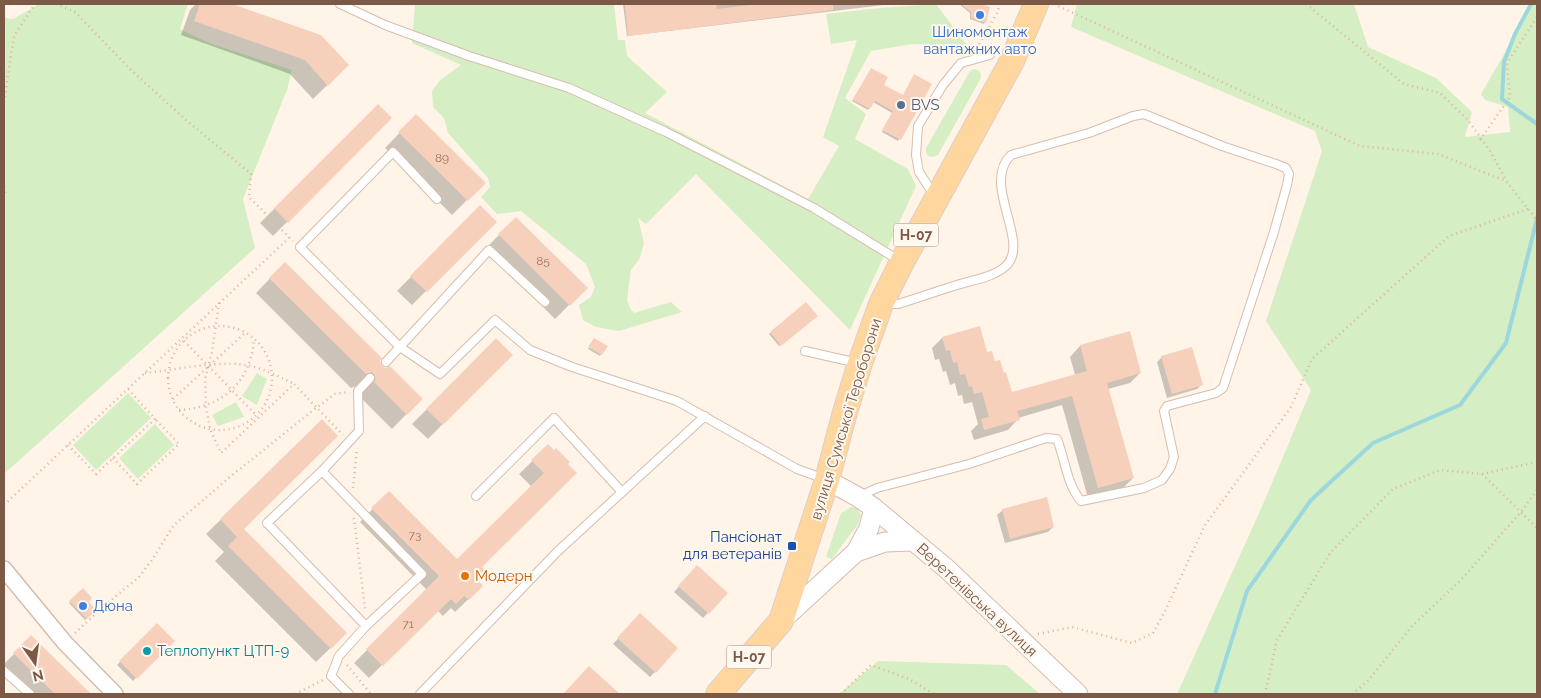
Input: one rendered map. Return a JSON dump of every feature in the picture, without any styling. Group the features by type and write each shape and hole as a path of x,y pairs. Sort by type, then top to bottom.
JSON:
{"main road":[{"name":"вулиця Сумської Тероборони","path":"718,694 781,621 827,480 844,412 882,304 936,198 1012,61 1036,4"}],"street":[{"name":"Веретенівська вулиця","path":"827,480 874,508 947,569 1071,692"},
{"path":"781,621 856,552 869,528 874,508"},
{"path":"856,552 885,542 912,541"},
{"path":"4,569 65,643 116,694"}],"lane":[{"path":"340,4 385,25 469,56 569,88 666,132 814,208 902,262"},
{"path":"936,198 920,172 916,155 918,126 943,85 961,63 990,55"},
{"path":"858,497 877,488 969,464 1046,438 1057,439 1075,494 1081,501 1144,488 1162,480 1170,469 1174,457 1164,411 1167,406 1216,393 1223,388 1274,232 1289,174 1286,168 1222,146 1144,114 1133,116 1089,133 1011,155 1005,161 1002,170 1003,198 1013,242 1012,256 1007,265 993,274 898,304 882,304"},
{"path":"437,199 393,152 300,247 400,347 440,374 495,320 530,350 572,367 677,401 797,469 827,480"},
{"path":"386,362 489,250 545,302"},
{"path":"805,351 860,363"},
{"path":"366,626 267,523 322,471 358,431 358,391 370,378"},
{"path":"420,694 558,551 705,416"},
{"path":"476,496 554,418 622,492"},
{"path":"322,471 422,574 366,626 339,656 331,676 349,694"},
{"path":"4,671 30,694"}],"path":[{"path":"4,5 10,4"},
{"path":"4,102 14,36 35,4"},
{"path":"56,4 75,12 131,70 186,120 251,174 249,197 300,247"},
{"path":"978,44 997,13 1000,4"},
{"path":"1053,4 1360,146 1438,154 1506,181"},
{"path":"1306,4 1404,84 1440,94 1468,120 1480,140 1490,151 1506,181 1537,220"},
{"path":"1480,140 1510,97 1507,63 1537,17"},
{"path":"4,182 4,195"},
{"path":"1018,638 1072,627 1132,643 1153,633 1205,525 1291,407 1312,359 1449,236 1528,210"},
{"path":"4,505 183,340 219,303 289,238"},
{"path":"219,303 212,352 205,379 206,407 210,429 221,453 294,384"},
{"path":"226,327 245,333 254,339 266,354 272,373 272,383 267,401 257,417 240,426 220,430 210,429 193,422 179,410 172,399 168,380 174,355 183,340 199,331 226,327"},
{"path":"172,399 245,333"},
{"path":"179,410 206,407 232,390 249,366 253,353 254,339"},
{"path":"183,340 257,417"},
{"path":"145,373 222,363 249,366 272,373 294,384 349,441"},
{"path":"113,458 137,484 180,444 128,389"},
{"path":"65,643 104,606 139,577 173,526 231,476 335,394 358,391"},
{"path":"68,445 96,474 155,418"},
{"path":"358,431 352,501 366,626"},
{"path":"1265,694 1277,640 1330,552 1393,489 1440,470 1482,474 1537,462"},
{"path":"1482,474 1537,528"},
{"path":"1352,694 1368,681 1412,626 1460,581 1521,512 1537,490"},
{"path":"351,658 346,666 371,694"},
{"path":"841,694 871,665 909,679 934,694"},
{"path":"295,694 331,676"}],"green space":[{"path":"39,4 188,4 180,29 209,43 292,70 287,90 243,199 255,248 4,474 4,18 13,19"},
{"path":"415,4 614,4 618,40 625,40 627,56 667,92 645,113 808,199 839,146 823,137 857,40 831,44 826,14 936,4 968,47 913,44 871,51 845,98 866,114 855,139 908,169 916,186 850,330 696,174 646,224 638,218 644,243 640,258 631,270 627,300 634,313 671,302 682,312 619,331 596,327 583,320 579,305 591,297 595,287 586,264 521,211 497,214 481,197 490,187 488,178 448,133 444,118 433,107 432,91 440,80 461,65 412,43"},
{"path":"1077,4 1354,4 1368,47 1436,78 1472,112 1465,137 1510,132 1508,107 1485,100 1481,94 1533,4 1537,4 1537,694 1177,694 1264,502 1311,390 1266,321 1322,151 1315,131 1071,27"},
{"path":"974,69 980,71 981,78 938,155 929,156 926,153 926,148 970,71"},
{"path":"257,373 267,379 257,405 242,396"},
{"path":"128,393 151,418 96,470 73,445"},
{"path":"236,402 244,417 218,426 212,415"},
{"path":"155,424 174,445 138,479 119,458"},
{"path":"851,507 857,508 861,515 858,524 832,559 826,557 841,513"},
{"path":"878,661 1006,665 1040,694 839,694"}],"building":[{"path":"200,4 232,4 321,35 349,65 328,86 305,60 194,21"},
{"path":"625,4 716,4 717,9 758,4 833,4 833,10 628,36"},
{"name":"Шиномонтаж вантажних авто","path":"961,4 981,4 990,7 986,23 971,18 971,12"},
{"name":"BVS","path":"871,68 888,77 884,85 903,95 914,74 932,84 901,140 882,130 893,111 875,101 870,109 853,100"},
{"path":"378,104 392,118 288,223 274,208"},
{"path":"416,114 486,183 468,201 398,132"},
{"path":"480,205 497,222 427,292 410,276"},
{"path":"516,217 588,288 570,306 498,234"},
{"path":"285,262 382,358 380,361 382,366 385,368 390,366 423,399 407,415 374,382 376,379 374,374 371,372 366,374 269,278"},
{"path":"806,302 818,316 781,346 770,332"},
{"path":"980,326 987,352 992,351 995,361 1000,360 1012,392 1087,371 1080,345 1130,331 1141,373 1107,383 1134,478 1098,488 1072,396 1017,411 1020,420 984,430 981,419 989,417 982,392 974,394 972,386 969,387 965,374 960,375 957,362 953,363 950,350 946,351 942,337"},
{"path":"496,338 513,355 443,425 426,409"},
{"path":"594,338 608,346 602,355 588,347"},
{"path":"1192,347 1203,385 1172,394 1161,356"},
{"path":"322,419 338,436 244,529 347,633 331,649 228,546 237,537 220,519"},
{"path":"548,444 554,450 556,448 570,462 568,464 577,473 482,567 487,572 479,581 483,586 469,600 464,596 456,604 451,599 383,666 366,649 439,576 371,508 389,491 457,559 544,473 531,460"},
{"path":"1047,497 1054,527 1010,539 1002,509"},
{"path":"697,565 728,593 709,614 678,586"},
{"name":"Дюна","path":"83,588 92,598 89,602 96,610 87,619 69,601"},
{"path":"640,613 678,648 656,673 617,638"},
{"name":"Теплопункт ЦТП-9","path":"157,623 175,641 137,679 119,661"},
{"path":"31,635 91,694 55,694 13,653"},
{"path":"589,666 620,694 563,694"}],"waterway":[{"path":"1531,4 1515,34 1504,62 1502,99 1537,124"},
{"path":"1215,694 1247,591 1311,500 1373,443 1460,405 1506,343 1537,219"}],"place":[{"name":"Шиномонтаж вантажних авто","path":"980,15"},
{"name":"BVS","path":"901,105"},
{"name":"Пансіонат для ветеранів","path":"792,546"},
{"name":"Модерн","path":"465,576"},
{"name":"Дюна","path":"83,606"},
{"name":"Теплопункт ЦТП-9","path":"147,651"}]}
